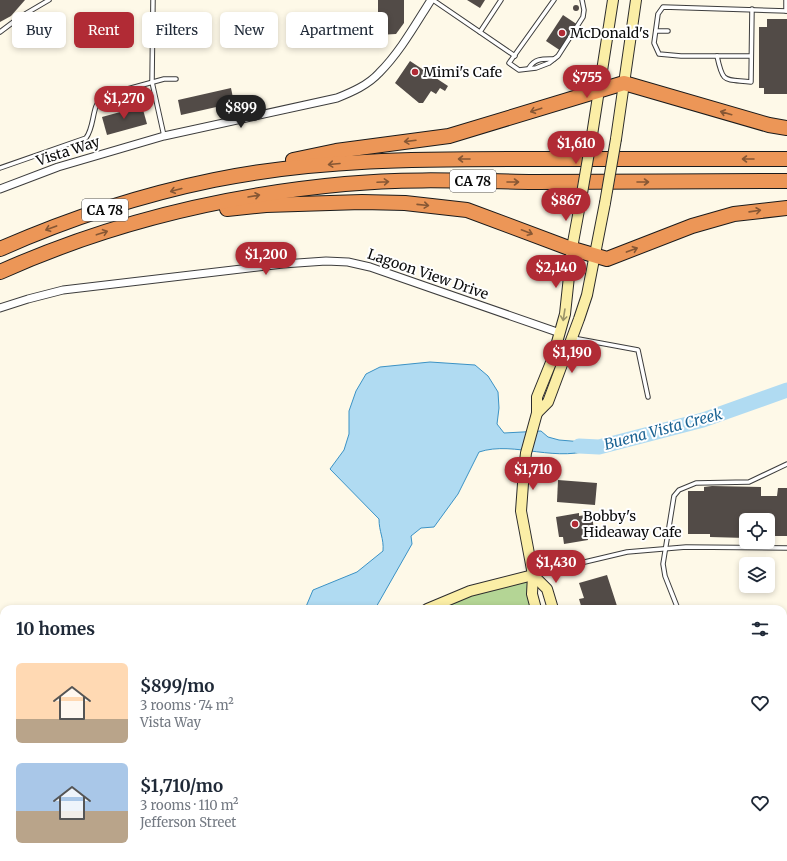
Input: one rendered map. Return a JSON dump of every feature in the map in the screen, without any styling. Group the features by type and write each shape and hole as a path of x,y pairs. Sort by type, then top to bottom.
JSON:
{"highway":[{"path":"213,180 336,151 449,136 498,123 624,83 770,125 787,128"},
{"name":"CA 78","path":"0,249 50,228 91,214 213,180 278,170 379,160 787,159"},
{"name":"CA 78","path":"0,272 102,233 161,216 272,192 361,183 417,180 590,182 787,181"},
{"path":"161,216 307,203 405,203 467,210 607,259 699,224 734,214 787,208"}],"main road":[{"path":"535,605 532,594 533,575 522,511 526,453 537,414 537,397 552,360 564,314 572,248 582,199 613,0"},
{"path":"537,414 548,402 573,338 587,295 616,139 636,0"},
{"path":"437,605 470,591 533,575"},
{"path":"533,575 547,589 552,605"}],"street":[{"name":"Vista Way","path":"1,188 65,165 164,136 208,125 314,105 359,89 379,74 394,57 432,0"},
{"name":"Lagoon View Drive","path":"0,308 63,290 284,264 326,261 370,267 560,333"}],"lane":[{"path":"0,32 20,17 49,0"},
{"path":"153,0 152,82 164,136"},
{"path":"432,0 515,56"},
{"path":"480,32 501,0"},
{"path":"554,0 510,63 519,70 536,68 558,56 583,17 584,10 582,0"},
{"path":"751,56 659,54 654,43 658,14 663,6 786,11 786,0"},
{"path":"717,56 721,75 726,80 751,82 752,9"},
{"path":"656,31 668,31"},
{"path":"746,32 751,32"},
{"path":"530,68 533,62 539,59 554,59"},
{"path":"0,168 86,138 90,132 98,100 102,96 164,79 176,79"},
{"path":"573,338 638,350 648,397"},
{"path":"677,605 664,568 674,496 679,490 696,483 749,482 787,464"},
{"path":"533,575 627,552 666,550 686,547 787,548"}],"green space":[{"path":"530,580 538,605 447,605 479,592"}],"water":[{"path":"430,362 475,365 488,376 498,392 499,408 497,424 504,433 541,431 548,437 559,440 595,443 599,447 583,452 568,454 507,449 493,449 479,452 458,494 434,527 421,528 411,536 412,544 377,605 307,605 313,590 357,572 383,551 379,519 330,469 344,450 349,434 349,411 356,391 366,374 380,367"}],"building":[{"path":"0,0 25,0 14,12 12,12 11,16 0,22"},
{"path":"378,0 404,0 404,23 396,34 388,34 388,12 378,12"},
{"path":"467,0 485,0 480,8"},
{"path":"576,5 579,8 576,11 573,8"},
{"name":"McDonald's","path":"563,15 578,25 561,51 546,41"},
{"path":"767,19 787,19 787,94 764,94 764,88 759,88 759,27 767,27"},
{"name":"Mimi's Cafe","path":"410,61 448,86 445,91 440,88 436,94 431,91 423,103 419,103 395,83"},
{"path":"231,88 234,103 181,115 178,100"},
{"path":"142,106 147,124 107,135 102,117"},
{"path":"558,480 597,483 595,505 557,502"},
{"path":"704,487 761,487 761,496 777,496 778,488 787,488 787,536 775,536 775,513 739,513 739,538 710,537 710,534 688,534 688,491 704,491"},
{"name":"Bobby's Hideaway Cafe","path":"579,513 579,516 592,514 594,531 587,532 588,540 564,544 563,537 559,537 556,517"},
{"path":"607,575 617,605 581,605 579,599 584,598 579,583"}],"waterway":[{"name":"Buena Vista Creek","path":"579,446 599,447 703,420 787,390"}],"place":[{"name":"McDonald's","path":"562,33"},
{"name":"Mimi's Cafe","path":"415,72"},
{"name":"Bobby's Hideaway Cafe","path":"575,524"}]}
